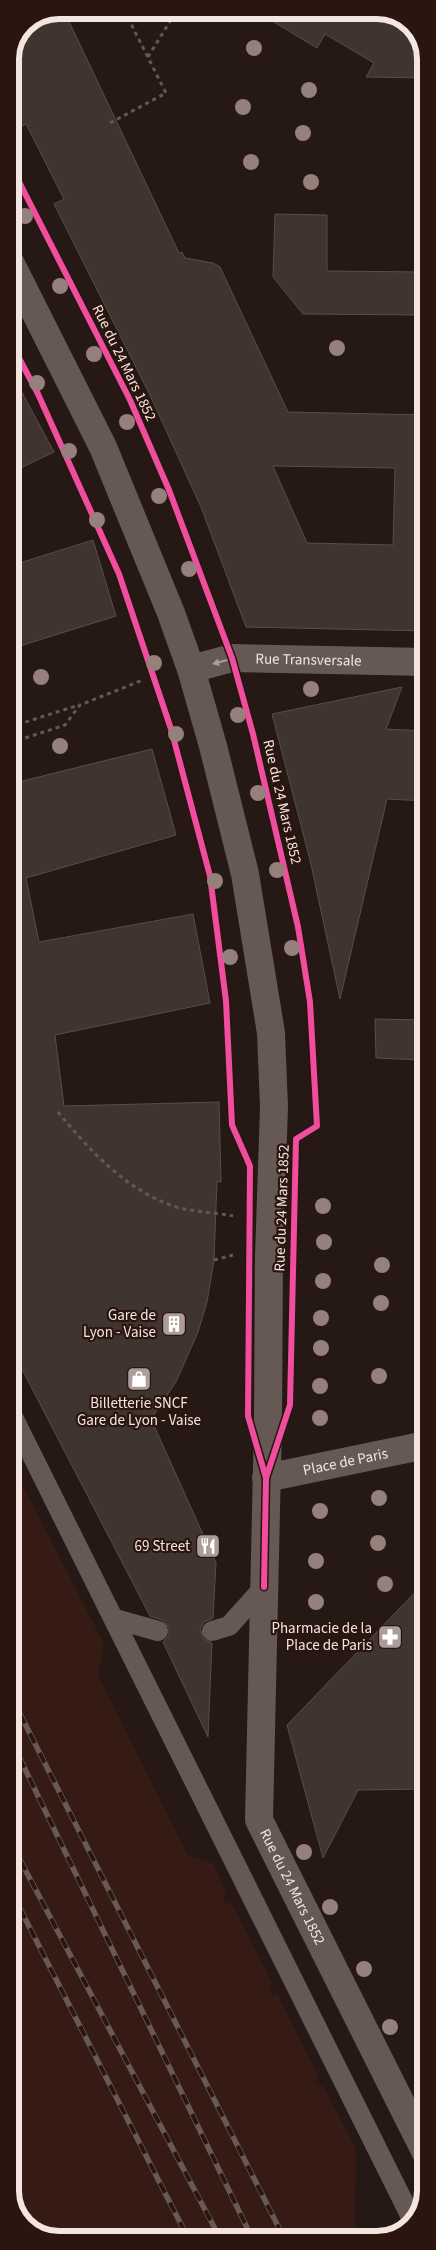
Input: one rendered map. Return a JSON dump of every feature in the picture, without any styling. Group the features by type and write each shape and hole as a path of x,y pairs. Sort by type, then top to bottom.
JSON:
{"street":[{"name":"Rue du 24 Mars 1852","path":"19,280 103,447 171,613 191,669 213,746 245,874 272,1033 274,1107 269,1256 260,1820 417,2135"},
{"name":"Rue Transversale","path":"191,669 232,658 417,662"},
{"name":"Place de Paris","path":"266,1478 417,1447"}],"lane":[{"path":"19,1429 410,2214"},
{"path":"212,1631 229,1626 264,1587"},
{"path":"115,1619 158,1631"}],"path":[{"path":"110,123 166,93 128,19"},
{"path":"148,58 171,21"},
{"path":"19,724 80,704 143,680"},
{"path":"19,740 65,726 80,704"},
{"path":"58,1112 99,1159 152,1197 174,1206 197,1212 233,1216"},
{"path":"214,1260 233,1255"}],"shaded area":[{"path":"19,1478 104,1644 98,1675 188,1856 213,1863 227,1895 223,1897 227,1904 231,1902 274,1986 269,1988 273,1996 277,1994 319,2077 315,2080 319,2087 323,2085 356,2149 355,2231 56,2231 39,2226 24,2211 19,2197"}],"building":[{"path":"68,19 179,253 182,252 185,258 213,263 220,267 288,412 417,415 417,631 246,627 201,507 149,393 54,204 64,199 26,124 19,128 19,59 22,43 25,36 36,25 51,20","holes":["273,466 395,468 393,545 307,543"]},
{"path":"269,19 388,20 400,25 411,36 417,53 417,78 366,77 374,63 325,34 317,48"},
{"path":"275,214 327,215 327,271 417,272 417,315 303,314 273,277"},
{"path":"19,387 54,452 19,469"},
{"path":"93,540 116,616 19,646 19,563"},
{"path":"402,687 386,729 417,731 417,801 387,799 340,999 310,860 272,714"},
{"path":"152,749 176,835 26,878 39,942 193,914 210,1003 55,1035 64,1106 219,1102 221,1182 217,1181 214,1260 207,1302 198,1332 176,1382 151,1419 216,1563 213,1618 204,1622 200,1629 204,1639 212,1643 208,1737 163,1642 169,1635 169,1628 162,1620 150,1616 19,1363 19,782"},
{"path":"375,1019 417,1020 417,1060 376,1058"},
{"path":"417,1590 417,1789 358,1790 323,1858 287,1725"}],"railway":[{"path":"19,1712 280,2231"},
{"path":"19,1757 249,2231"},
{"path":"19,1858 216,2231"},
{"path":"19,1907 184,2231"}],"cycle path":[{"path":"19,182 130,400 169,490 232,658 253,734 298,927 310,1002 317,1126 296,1139 290,1405 266,1478"},
{"path":"19,358 38,394 119,574 171,729 210,876 226,1001 232,1125 250,1166 248,1416 266,1478 264,1587"}],"place":[{"name":"Gare de Lyon - Vaise","path":"174,1324"},
{"name":"Billetterie SNCF Gare de Lyon - Vaise","path":"139,1379"},
{"name":"69 Street","path":"208,1546"},
{"name":"Pharmacie de la Place de Paris","path":"390,1637"}]}
